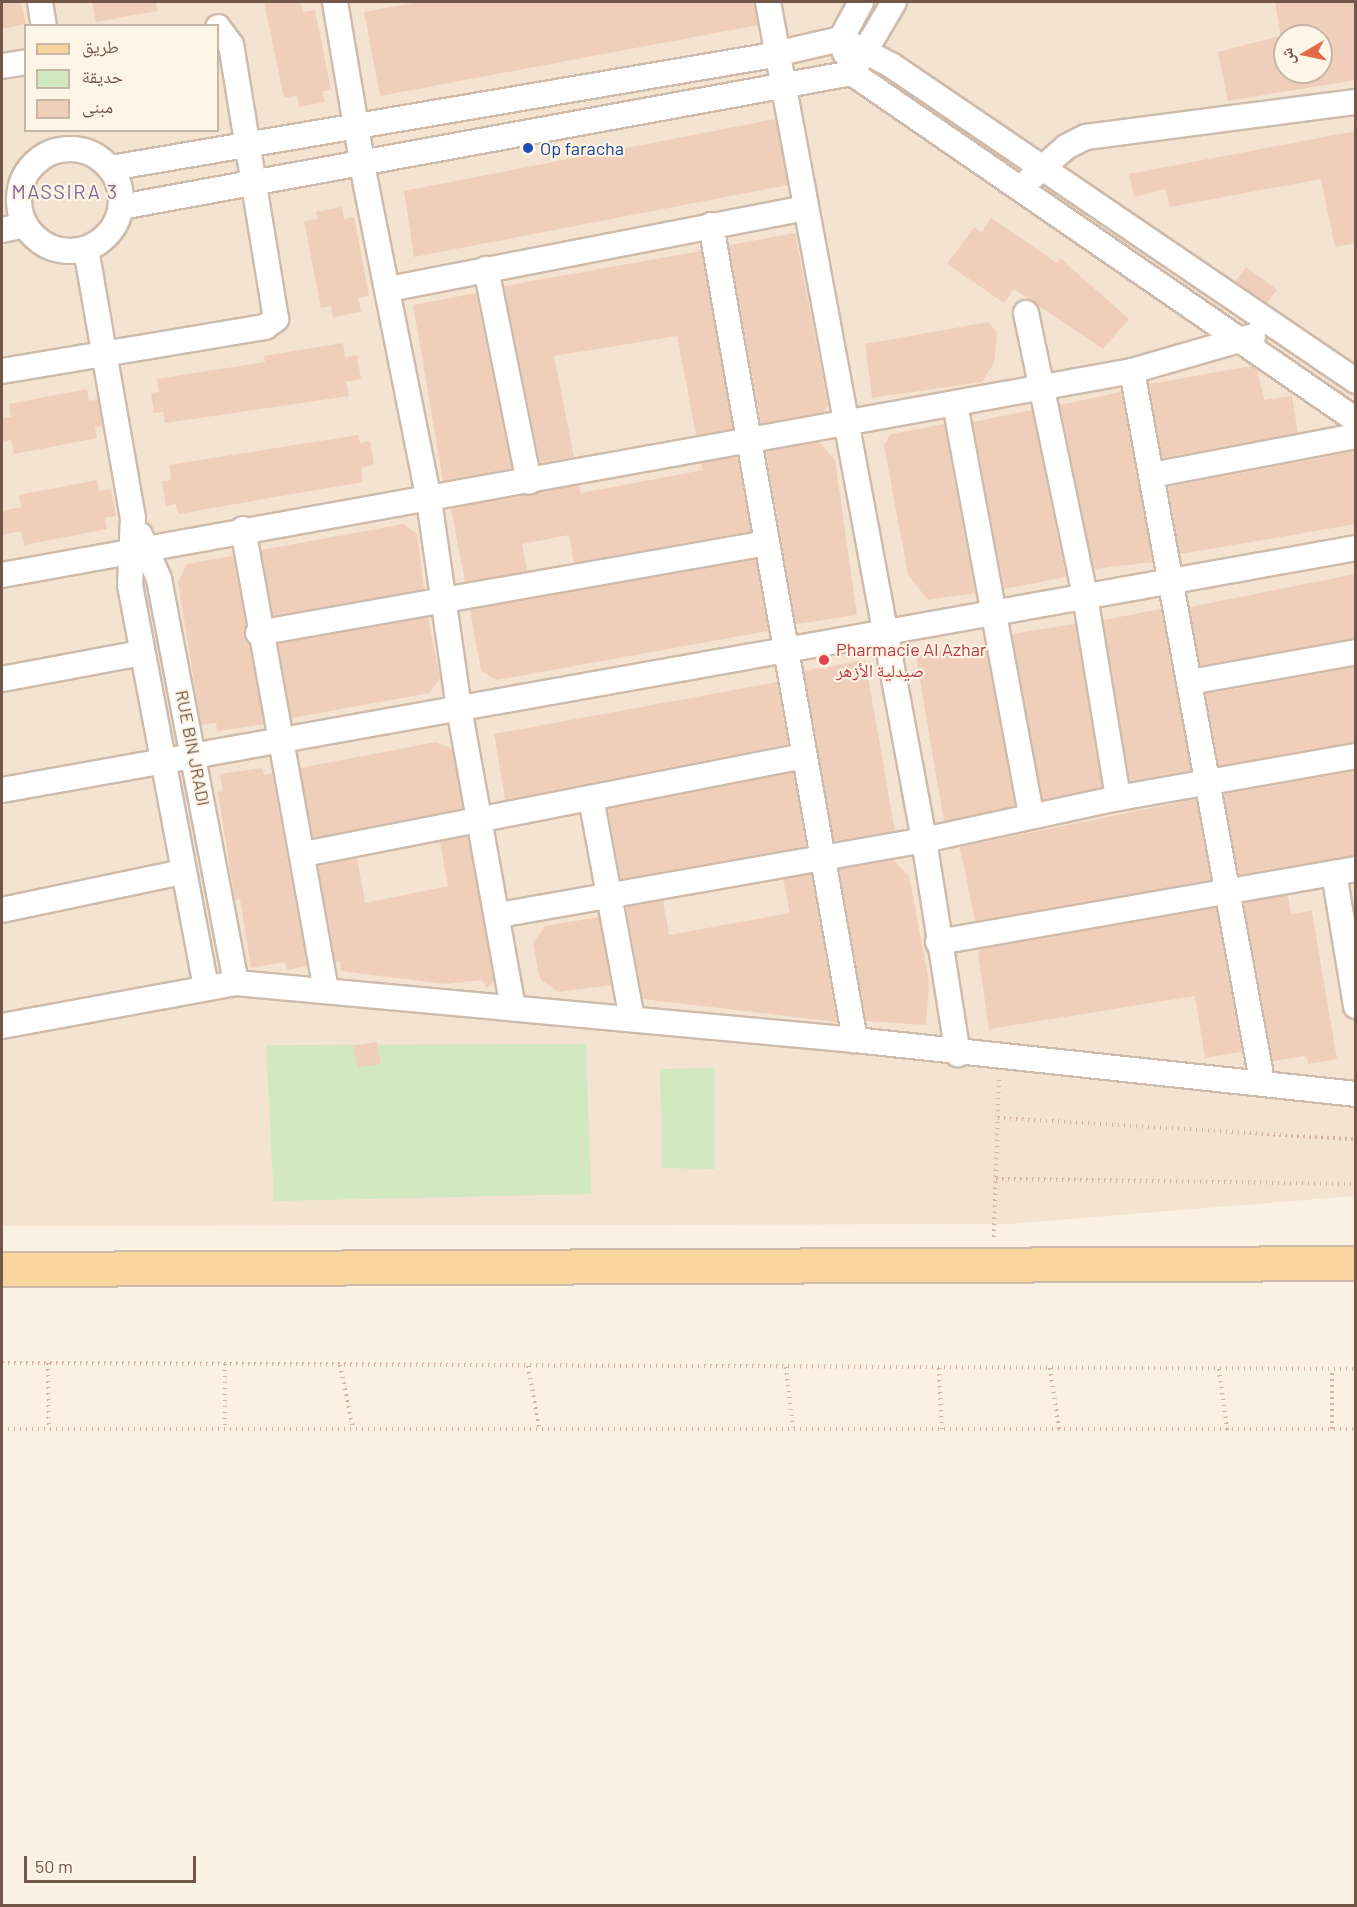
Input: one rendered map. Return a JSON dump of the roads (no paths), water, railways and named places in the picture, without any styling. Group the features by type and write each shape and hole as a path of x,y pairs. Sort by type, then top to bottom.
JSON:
{"main road":[{"path":"2,1269 1356,1263"}],"street":[{"path":"40,2 44,24"},
{"path":"335,2 363,165 429,500 459,708 499,915 513,1008"},
{"path":"768,2 924,840 938,942 958,1054"},
{"path":"861,2 841,39 852,73 1022,187 1356,420"},
{"path":"121,207 253,186 782,82 852,73 894,2"},
{"path":"2,371 105,351 272,324 278,310 253,186 231,45 219,28"},
{"path":"111,168 777,53 841,39 867,51 1356,381"},
{"path":"2,66 24,62"},
{"path":"1022,187 1040,168 1086,137 1356,102"},
{"path":"65,139 93,153 111,168 121,190 121,207 111,231 86,249 49,247 25,225 10,193 36,161 65,139"},
{"path":"389,289 805,208"},
{"path":"2,230 25,225"},
{"path":"711,225 750,441 783,650 855,1040"},
{"name":"RUE BIN JRADI","path":"86,249 139,549 159,579 195,756 236,983"},
{"path":"486,269 529,482"},
{"path":"1026,313 1044,388 1085,596 1118,798"},
{"path":"2,575 243,529 429,500 1132,371 1245,341 1273,324"},
{"path":"1132,371 1260,1070"},
{"path":"955,404 1031,816"},
{"path":"1152,475 1356,435"},
{"path":"243,529 258,633 304,854 326,991"},
{"path":"258,633 444,602 767,543"},
{"path":"2,790 1356,548"},
{"name":"RUE BIN JRADI","path":"139,549 130,585 141,653 206,987"},
{"path":"1190,682 1356,652"},
{"path":"2,679 141,653"},
{"path":"304,854 803,756"},
{"path":"499,915 610,898 822,859 924,840 1118,798 1356,756"},
{"path":"591,798 632,1019"},
{"path":"938,942 1345,871 1356,1006"},
{"path":"2,910 183,872"},
{"path":"2,1026 236,983 855,1040 1000,1059 1356,1094"}],"place":[{"name":"Op faracha","path":"528,148"},
{"name":"Pharmacie Al Azhar صيدلية الأزهر","path":"824,660"}],"district":[{"name":"MASSIRA 3","path":"65,191"}]}
